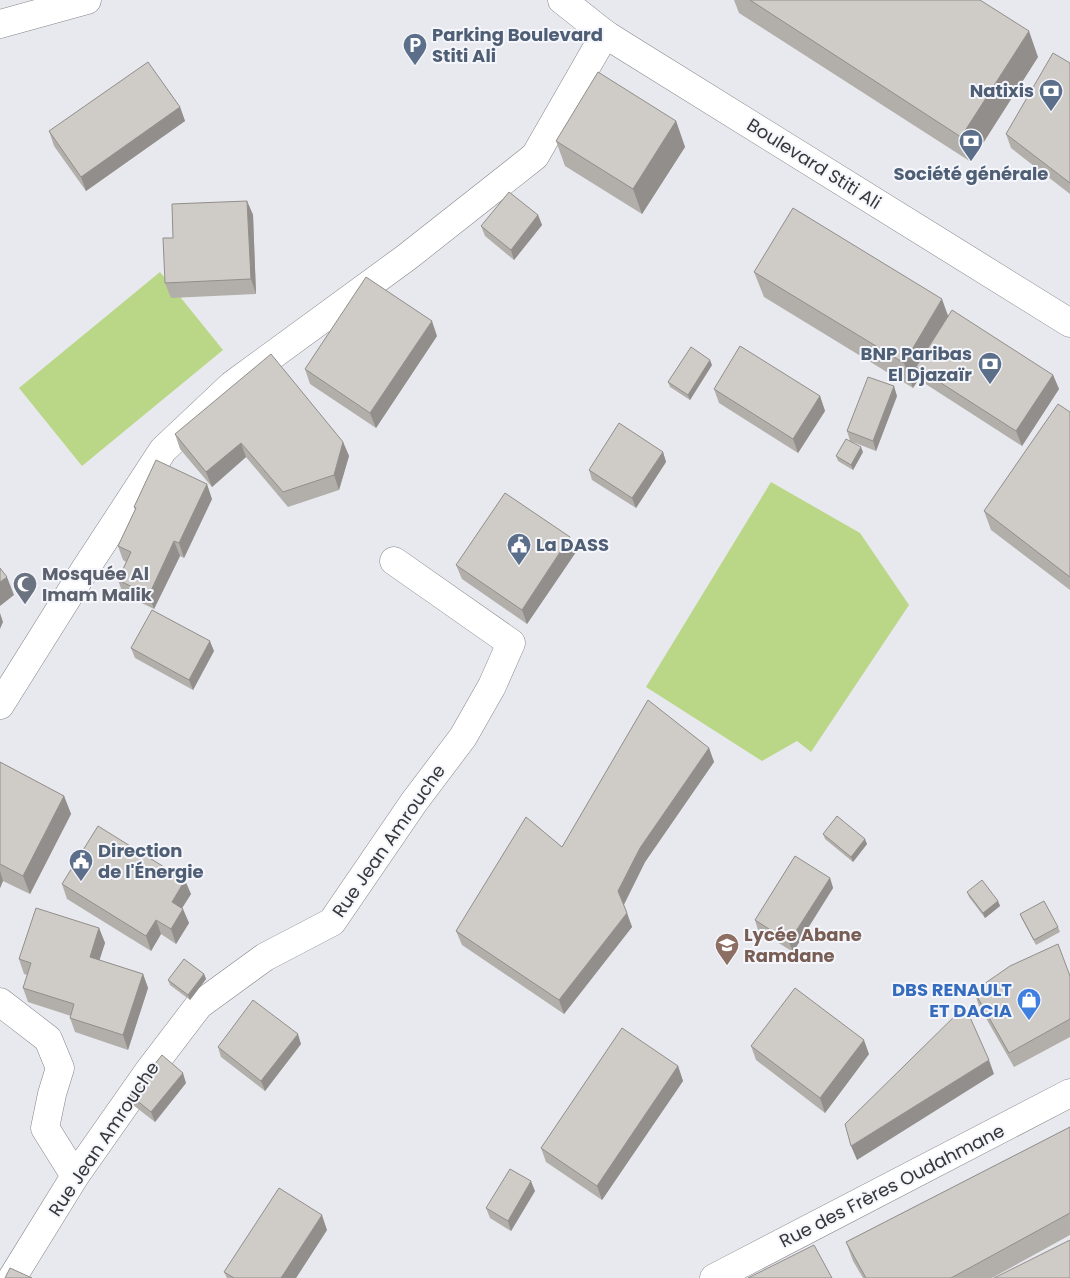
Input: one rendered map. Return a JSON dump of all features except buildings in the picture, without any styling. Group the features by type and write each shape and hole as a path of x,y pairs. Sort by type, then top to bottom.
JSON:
{"street":[{"path":"0,24 87,0"},
{"name":"Boulevard Stiti Ali","path":"562,0 605,34 1070,323"},
{"path":"0,705 163,450 232,385 407,257 535,156 605,34"},
{"name":"Rue Jean Amrouche","path":"12,1278 75,1176 148,1072 199,1005 265,957 332,922 414,802 463,737 492,686 511,643 394,561"},
{"path":"0,1002 48,1039 60,1068 45,1128 75,1176"},
{"name":"Rue des Frères Oudahmane","path":"714,1278 1070,1093"}],"green space":[{"path":"160,272 223,350 82,466 19,388"},
{"path":"771,482 860,533 909,605 811,752 797,741 762,761 646,687"}],"place":[{"name":"Parking Boulevard Stiti Ali","path":"415,66"},
{"name":"Natixis","path":"1051,112"},
{"name":"Société générale","path":"971,162"},
{"name":"BNP Paribas El Djazaïr","path":"990,385"},
{"name":"La DASS","path":"519,566"},
{"name":"Mosquée Al Imam Malik","path":"25,605"},
{"name":"Direction de l'Énergie","path":"81,882"},
{"name":"Lycée Abane Ramdane","path":"727,966"},
{"name":"DBS RENAULT ET DACIA","path":"1029,1021"}]}
